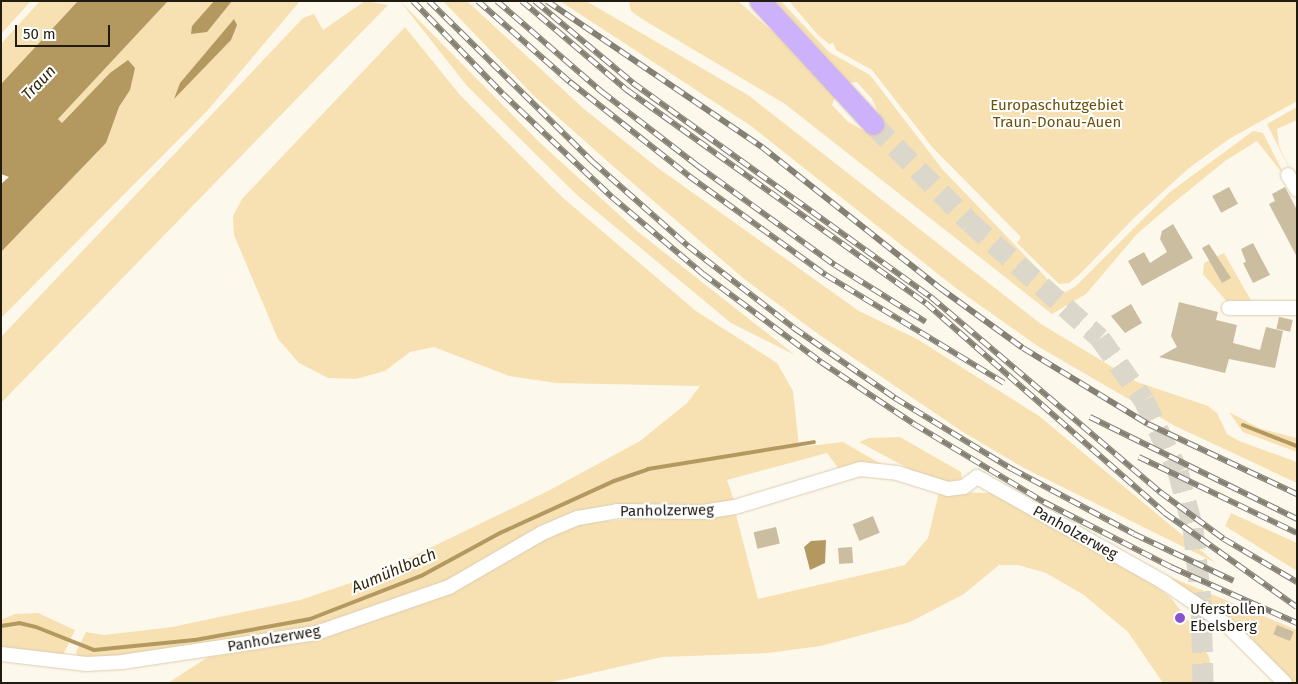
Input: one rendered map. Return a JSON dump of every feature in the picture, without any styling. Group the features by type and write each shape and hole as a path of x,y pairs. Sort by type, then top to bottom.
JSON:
{"main road":[{"path":"760,1 873,124"}],"street":[{"path":"1288,175 1297,190"},
{"path":"1230,308 1297,308"},
{"name":"Panholzerweg","path":"1,654 86,664 122,662 316,633 449,587 542,533 578,518 617,511 703,512 727,508 860,470 897,473 948,489 964,487 977,477 1165,582 1227,625 1285,683"}],"green space":[{"path":"1,1 31,1 1,34"},
{"path":"40,1 78,1 1,84 1,44"},
{"path":"168,1 300,1 208,110 1,318 1,252 105,144 119,107 130,90 86,99 62,123 58,119"},
{"path":"365,1 388,5 1,403 1,337 303,18 314,14 323,30"},
{"path":"400,1 538,141 637,231 795,355 731,323 578,196 467,86"},
{"path":"467,1 584,109 658,168 859,311 917,339 1039,416 1216,563 1024,468 963,432 818,334 743,278 534,96 444,2"},
{"path":"560,1 586,1 748,95 1041,324 1137,382 1208,406 1217,413 1227,434 1239,441 1297,462 1297,483 1175,426 1039,347 957,289 751,126"},
{"path":"629,1 738,1 780,38 835,97 832,105 848,122 867,132 882,121 872,99 857,82 850,83 775,1 781,1 829,52 870,75 943,170 1058,290 1066,292 1076,286 1170,192 1253,131 1263,133 1286,178 1257,141 1225,161 1166,209 1137,234 1086,294 1052,314 785,104 642,19 631,11"},
{"name":"Europaschutzgebiet Traun-Donau-Auen","path":"789,1 1297,1 1297,101 1229,139 1189,168 1135,217 1080,274 1069,283 1059,284 1017,243 1021,237 932,147 872,70 836,50 833,43 829,44 817,34"},
{"path":"405,27 460,95 562,197 696,311 777,363 793,391 799,447 843,442 888,468 839,469 827,453 727,480 735,503 702,509 616,506 447,584 315,629 180,651 78,660 76,652 86,632 104,635 172,627 300,600 374,575 548,491 640,441 687,403 700,386 556,383 509,376 434,347 410,352 385,371 356,379 328,378 299,363 278,339 234,235 233,216 242,199"},
{"path":"1297,107 1297,120 1277,129 1279,146 1295,180 1267,124"},
{"path":"1224,253 1253,304 1228,303 1203,274 1204,263"},
{"path":"1229,412 1259,428 1297,438 1297,452 1243,432"},
{"path":"900,437 961,472 962,478 950,484 928,479 859,442 869,438"},
{"path":"939,492 992,493 1148,580 1171,598 1188,620 1209,657 1213,683 1163,683 1128,632 1084,595 1046,573 1018,565 999,565 964,594 910,622 821,646 768,653 662,657 548,683 168,683 208,657 318,640 454,592 547,538 581,523 735,511 758,599 905,565 928,538"},
{"path":"1231,513 1297,543 1297,571 1225,526"},
{"path":"1166,575 1297,630 1297,683 1292,683"},
{"path":"38,613 75,630 64,653 58,657 1,650 1,620 15,614"}],"water":[{"name":"Traun","path":"78,1 168,1 58,119 62,123 110,73 128,60 135,68 130,90 119,107 106,143 1,252 1,184 9,177 1,174 1,84"},
{"path":"214,1 232,1 207,32 191,34 192,26"},
{"path":"234,19 237,25 231,40 174,99 180,83"},
{"path":"826,540 825,563 810,570 804,547 811,541"}],"building":[{"path":"1229,187 1238,204 1221,213 1212,196"},
{"path":"1285,187 1297,210 1297,257 1269,204 1275,201 1272,194"},
{"path":"1173,224 1193,258 1142,286 1128,261 1144,252 1150,263 1167,252 1160,239 1162,231"},
{"path":"1253,243 1270,275 1253,283 1243,263 1246,262 1241,249"},
{"path":"1209,244 1231,278 1222,283 1202,248"},
{"path":"1179,302 1218,312 1216,320 1237,325 1233,343 1260,350 1266,327 1283,331 1275,368 1229,359 1225,373 1159,357 1177,347 1171,336"},
{"path":"1131,304 1142,323 1125,333 1111,316"},
{"path":"1279,317 1293,320 1290,332 1277,329"},
{"path":"873,516 880,533 859,541 853,524"},
{"path":"776,527 780,544 757,549 754,532"},
{"path":"852,547 853,563 839,564 838,548"},
{"path":"1277,625 1294,632 1290,641 1273,634"}],"waterway":[{"name":"Aumühlbach","path":"1243,425 1297,446"},
{"name":"Aumühlbach","path":"1,626 19,623 36,627 94,650 195,640 310,619 421,576 500,533 614,481 648,469 814,442"}],"tunnel":[{"path":"873,124 970,222 1100,338 1144,400 1178,471 1193,528 1201,599 1203,683"}],"railway":[{"path":"413,1 503,94 612,197 703,274 821,362 914,424 1044,502 1171,567 1297,623"},
{"path":"429,1 593,162 688,246 794,328 895,398 1012,469 1134,534 1234,581"},
{"path":"478,1 570,82 689,176 826,275 1004,383"},
{"path":"497,1 602,92 698,166 835,265 926,322"},
{"path":"522,1 627,90 926,303 1165,513 1297,607"},
{"path":"535,1 633,83 931,297 1160,492 1224,539 1297,582"},
{"path":"547,1 762,147 940,288 1023,348 1148,424 1297,494"},
{"path":"1090,417 1297,519"},
{"path":"1139,457 1297,533"}],"place":[{"name":"Uferstollen Ebelsberg","path":"1180,618"}]}
